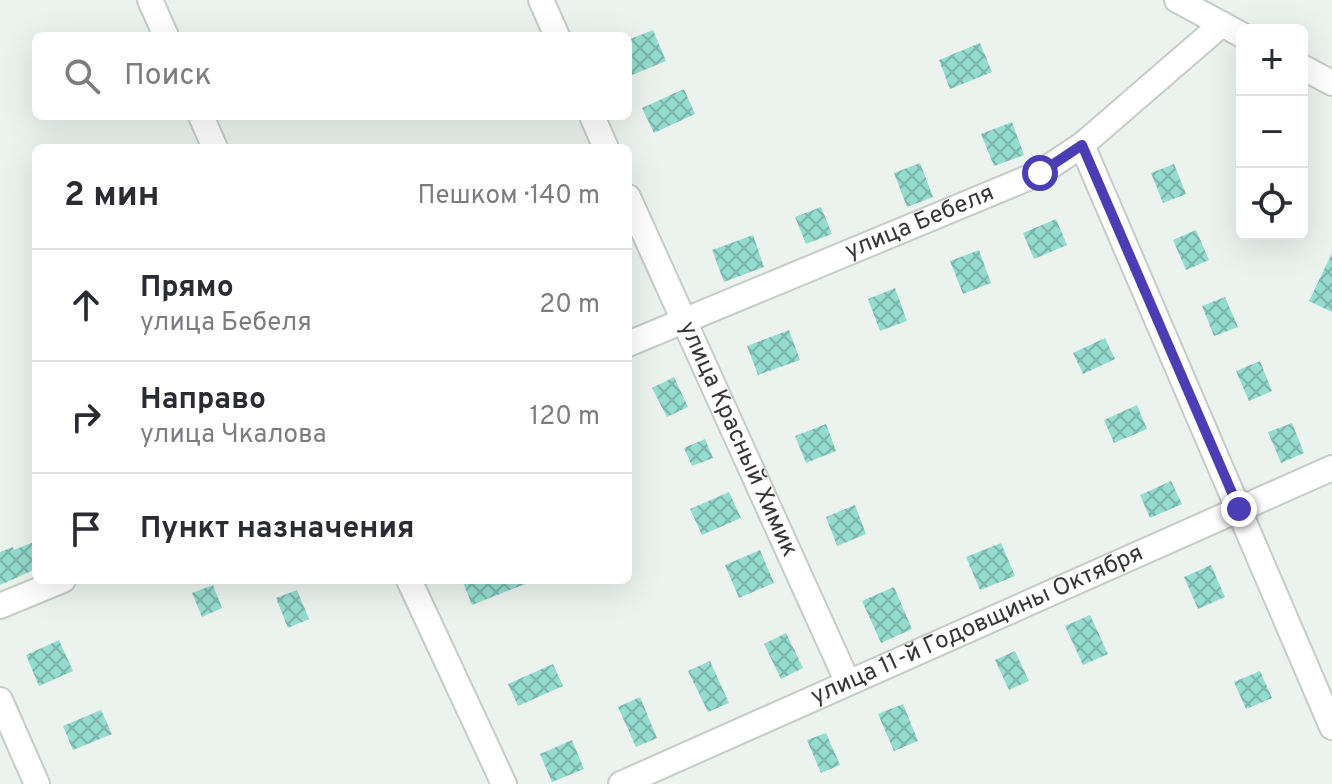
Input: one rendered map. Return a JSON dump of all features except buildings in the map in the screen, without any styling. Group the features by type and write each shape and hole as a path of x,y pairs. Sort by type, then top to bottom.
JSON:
{"street":[{"path":"150,0 164,32"},
{"path":"541,0 555,32"},
{"path":"1177,0 1232,29"},
{"name":"улица Бебеля","path":"632,342 1040,173 1082,145 1232,29"},
{"path":"1308,70 1332,83"},
{"path":"203,120 213,144"},
{"path":"594,120 604,144"},
{"path":"1082,145 1332,727"},
{"name":"улица Красный Химик","path":"632,206 848,683"},
{"name":"улица 11-й Годовщины Октября","path":"621,784 1332,468"},
{"path":"0,606 53,584"},
{"path":"411,584 504,784"},
{"path":"0,700 37,784"}],"route":[{"path":"1040,173 1082,145 1239,509"}]}
